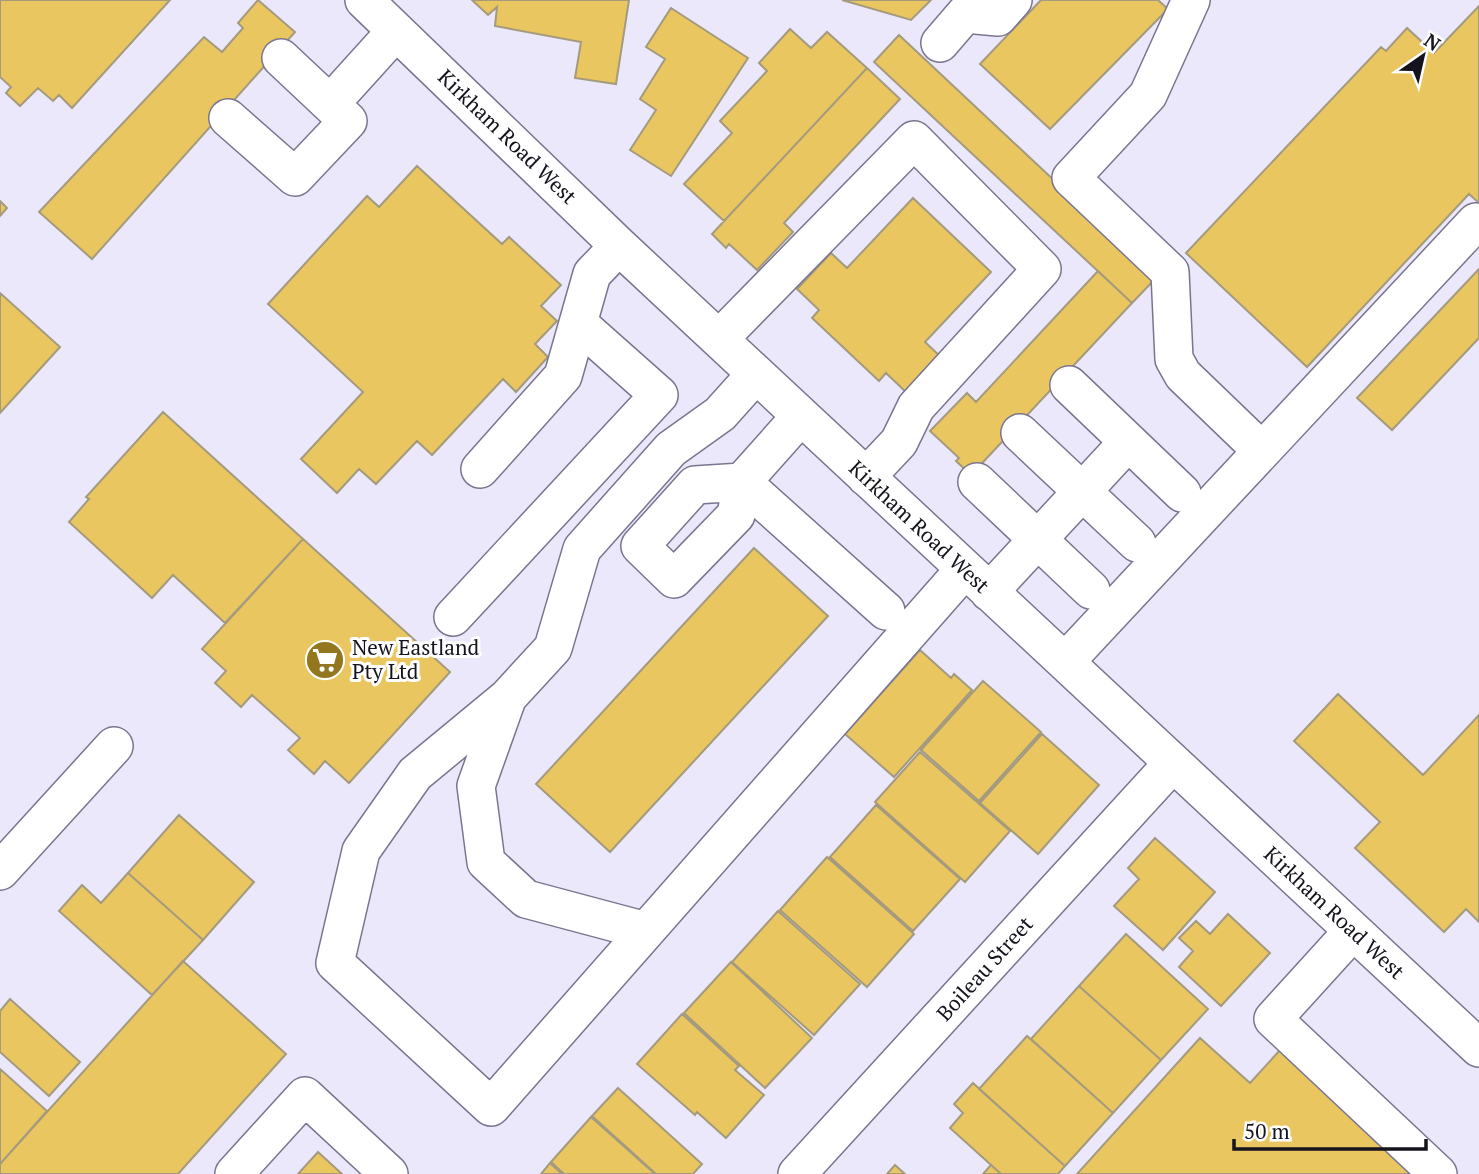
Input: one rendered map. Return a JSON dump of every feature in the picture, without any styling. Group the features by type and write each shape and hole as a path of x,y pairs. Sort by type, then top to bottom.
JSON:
{"street":[{"name":"Kirkham Road West","path":"364,0 619,246 1479,1048"},
{"path":"940,43 965,14 998,17 1013,0"},
{"path":"1191,0 1148,95 1071,178 1170,272 1174,359 1183,375 1262,451"},
{"path":"330,104 396,31"},
{"path":"228,118 295,177 348,121 281,58"},
{"path":"719,339 914,140 1042,270 916,407 899,442 866,477"},
{"path":"1065,662 1476,222"},
{"path":"480,469 563,376 592,274 619,246"},
{"path":"453,617 659,395 579,324"},
{"path":"756,374 720,414 671,449 582,549 553,648 507,698 415,774 361,851 335,963 491,1107 646,931 976,581 1037,540 1128,442"},
{"path":"1069,385 1182,493"},
{"path":"800,416 743,482 887,611"},
{"path":"1020,433 1137,542"},
{"path":"977,482 1091,590"},
{"path":"507,698 476,786 486,862 526,900 646,931"},
{"path":"0,871 114,746"},
{"name":"Boileau Street","path":"797,1174 1173,763"},
{"path":"1353,931 1273,1019 1438,1174"},
{"path":"234,1174 305,1096 389,1174"}],"building":[{"path":"0,0 170,0 72,108 59,95 53,101 38,88 20,106 6,93 11,87 0,77"},
{"path":"258,0 295,32 92,259 39,212 204,37 222,52 243,28 238,23"},
{"path":"472,0 629,0 616,84 575,78 581,42 495,26 497,7 488,15"},
{"path":"842,0 931,0 911,20"},
{"path":"1041,0 1158,0 1168,9 1050,129 980,64"},
{"path":"1479,6 1479,203 1469,194 1307,367 1186,253 1381,47 1386,51 1407,28 1434,53"},
{"path":"671,8 748,58 671,176 630,150 656,110 640,99 665,59 646,47"},
{"path":"790,29 811,48 827,32 867,68 724,221 684,184 732,133 720,121 767,71 759,63"},
{"path":"899,35 1157,277 1132,303 874,62"},
{"path":"867,68 900,99 784,223 793,232 757,270 729,244 726,248 712,234"},
{"path":"417,166 502,244 509,237 561,285 541,306 557,321 535,344 548,357 516,392 503,379 432,455 417,441 376,484 359,469 337,493 301,459 363,392 268,304 367,196 379,207"},
{"path":"913,198 991,272 925,342 942,358 908,394 886,373 879,381 812,318 819,310 797,289 831,253 847,268"},
{"path":"0,201 7,208 0,216"},
{"path":"1479,269 1479,338 1392,430 1357,398"},
{"path":"1098,271 1132,303 971,475 956,461 959,458 930,431 967,393 976,402"},
{"path":"0,293 60,347 0,413"},
{"path":"163,412 303,539 225,623 173,575 152,598 69,522 89,499 86,497"},
{"name":"New Eastland Pty Ltd","path":"303,539 450,672 349,783 325,761 314,774 288,750 300,738 252,695 241,707 215,683 226,671 202,649"},
{"path":"754,548 828,616 610,852 536,784"},
{"path":"920,650 951,678 954,674 972,690 894,777 845,734"},
{"path":"983,681 1041,732 979,801 921,750"},
{"path":"1338,694 1423,775 1479,715 1479,922 1466,909 1444,932 1355,848 1380,822 1294,741"},
{"path":"1042,734 1099,785 1038,854 980,803"},
{"path":"920,752 1010,831 965,882 875,802"},
{"path":"876,805 960,879 913,931 830,857"},
{"path":"179,815 254,882 203,940 128,873"},
{"path":"1155,838 1215,892 1163,950 1114,906 1139,879 1128,868"},
{"path":"827,857 914,934 867,987 780,910"},
{"path":"128,873 203,940 152,995 59,911 82,885 101,903"},
{"path":"778,911 860,984 814,1035 732,962"},
{"path":"1228,914 1270,953 1221,1006 1179,967 1193,951 1179,938 1196,921 1210,934"},
{"path":"1126,934 1208,1009 1161,1060 1079,986"},
{"path":"183,961 286,1054 178,1174 0,1174 0,1164"},
{"path":"731,962 812,1038 765,1088 684,1013"},
{"path":"1079,986 1161,1060 1113,1113 1031,1039"},
{"path":"10,999 80,1062 49,1096 0,1052 0,1011"},
{"path":"682,1014 739,1066 735,1070 764,1095 726,1138 697,1112 695,1115 637,1064"},
{"path":"1027,1036 1113,1113 1065,1166 979,1089"},
{"path":"1200,1038 1250,1083 1281,1049 1420,1174 1077,1174"},
{"path":"0,1069 47,1111 0,1164"},
{"path":"973,1083 1065,1166 1058,1174 1001,1174 950,1128 963,1113 954,1104"},
{"path":"618,1088 702,1164 693,1174 656,1174 592,1116"},
{"path":"591,1117 655,1174 564,1174 551,1162"},
{"path":"318,1152 342,1174 298,1174"},
{"path":"550,1163 562,1174 541,1174"},
{"path":"895,1165 905,1174 887,1174"},
{"path":"991,1165 1001,1174 983,1174"}],"place":[{"name":"New Eastland Pty Ltd","path":"325,660"}]}
